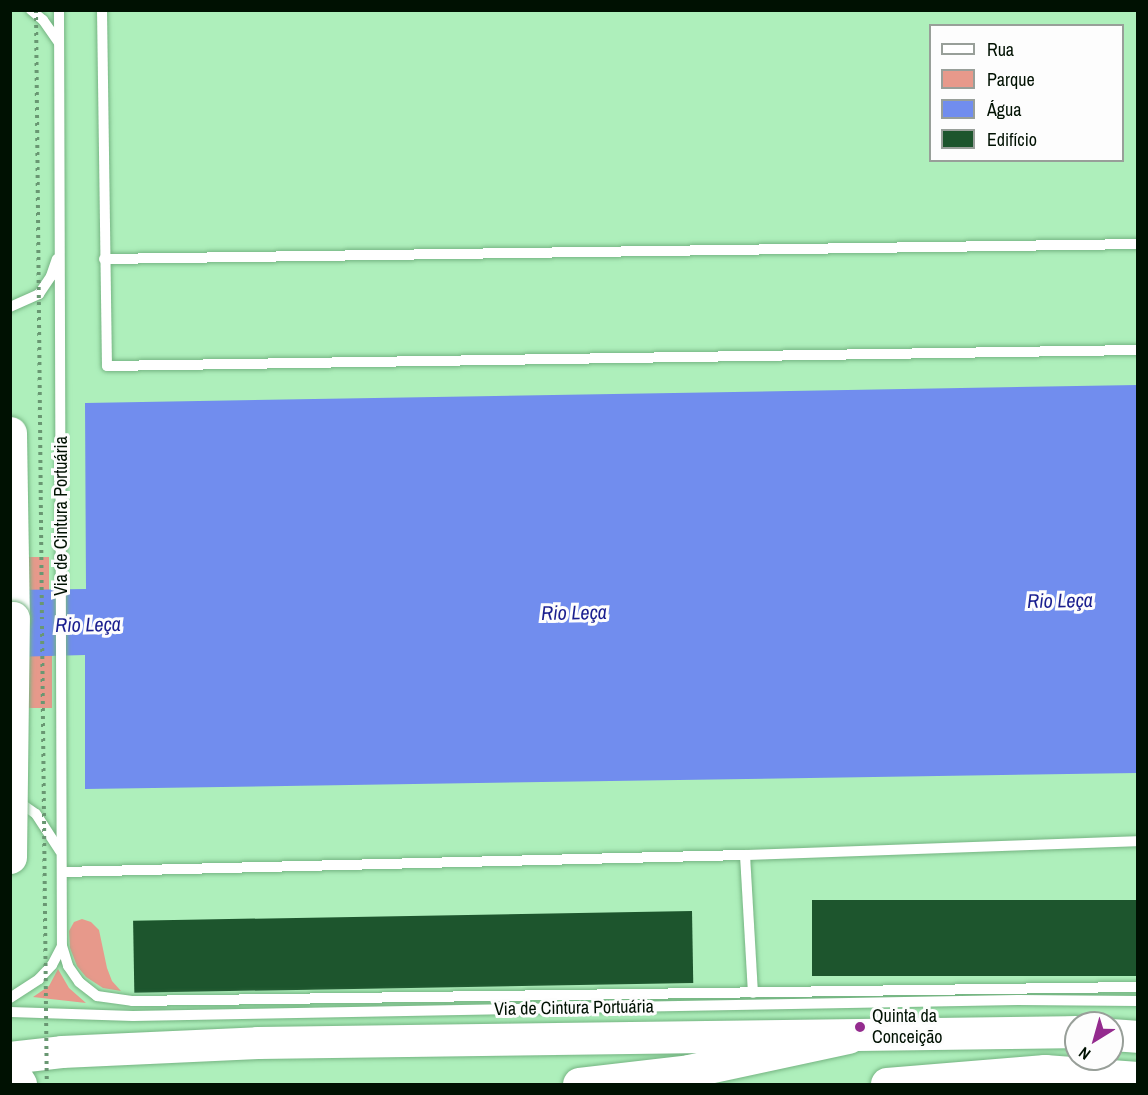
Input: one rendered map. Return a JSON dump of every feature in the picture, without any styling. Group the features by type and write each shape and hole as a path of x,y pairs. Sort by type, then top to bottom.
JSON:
{"highway":[{"path":"10,433 13,618 10,857"},
{"path":"579,1084 689,1071 848,1037"},
{"path":"10,1068 20,1084"}],"main road":[{"path":"10,1058 62,1052 258,1043 848,1037 1064,1032"},
{"path":"887,1084 1044,1071 1137,1078"}],"lane":[{"path":"31,10 43,20 59,44"},
{"name":"Via de Cintura Portuária","path":"59,10 62,946 68,966 79,982 97,996 132,1001 1137,987"},
{"path":"102,10 107,366 1137,350"},
{"path":"104,259 1137,244"},
{"name":"Via de Cintura Portuária","path":"10,307 39,294 51,276 60,251"},
{"path":"10,799 16,800 36,814 62,854"},
{"path":"62,872 745,855 1137,841"},
{"path":"745,855 753,993"},
{"path":"10,998 39,979 52,965 62,946"},
{"name":"Via de Cintura Portuária","path":"10,1012 133,1016 982,1001 1137,1001"}],"path":[{"path":"36,10 47,1084"}],"green space":[{"path":"10,557 49,557 49,590 10,590"},
{"path":"11,655 52,655 52,708 11,708"},
{"path":"82,919 91,922 99,930 107,968 112,981 121,991 103,988 86,977 77,966 70,948 69,931 74,922"},
{"path":"58,969 69,988 86,1003 33,997 49,986"}],"water":[{"name":"Rio Leça","path":"1137,385 1137,773 85,789 85,655 11,657 11,590 86,589 85,403"}],"building":[{"path":"812,900 1138,900 1138,976 812,976"},
{"path":"692,911 693,983 134,993 133,921"}],"place":[{"name":"Quinta da Conceição","path":"860,1027"}]}
